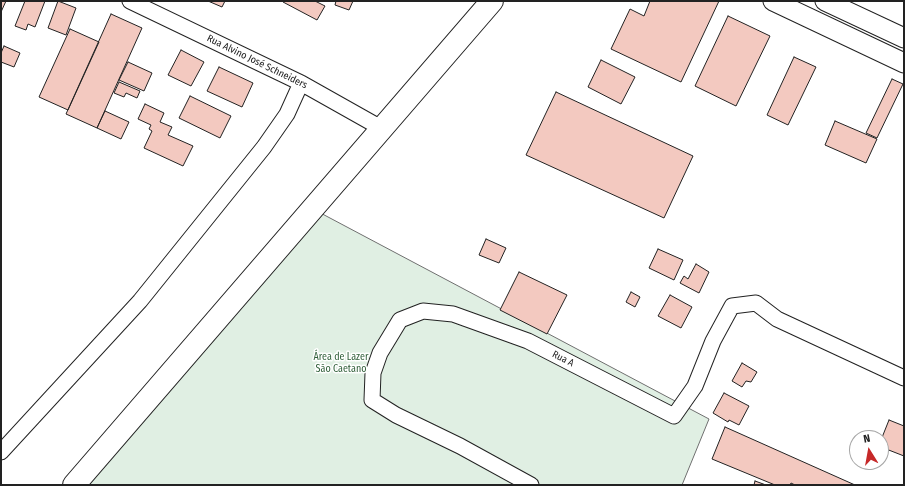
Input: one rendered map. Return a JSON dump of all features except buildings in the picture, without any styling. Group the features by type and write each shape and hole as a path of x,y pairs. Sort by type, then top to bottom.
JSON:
{"main road":[{"path":"74,485 492,1"}],"street":[{"name":"Rua Alvino José Schneiders","path":"130,1 301,83 381,128"},
{"path":"773,1 904,63"},
{"path":"825,1 904,38"},
{"path":"1,452 140,301 264,147 287,114 301,83"},
{"name":"Rua A","path":"531,485 460,446 396,416 372,400 373,373 380,353 400,320 422,311 453,314 528,341 674,416 695,386 713,341 732,306 756,303 776,319 904,378"}],"green space":[{"name":"Área de Lazer São Caetano","path":"313,209 709,419 682,485 74,485"}]}
